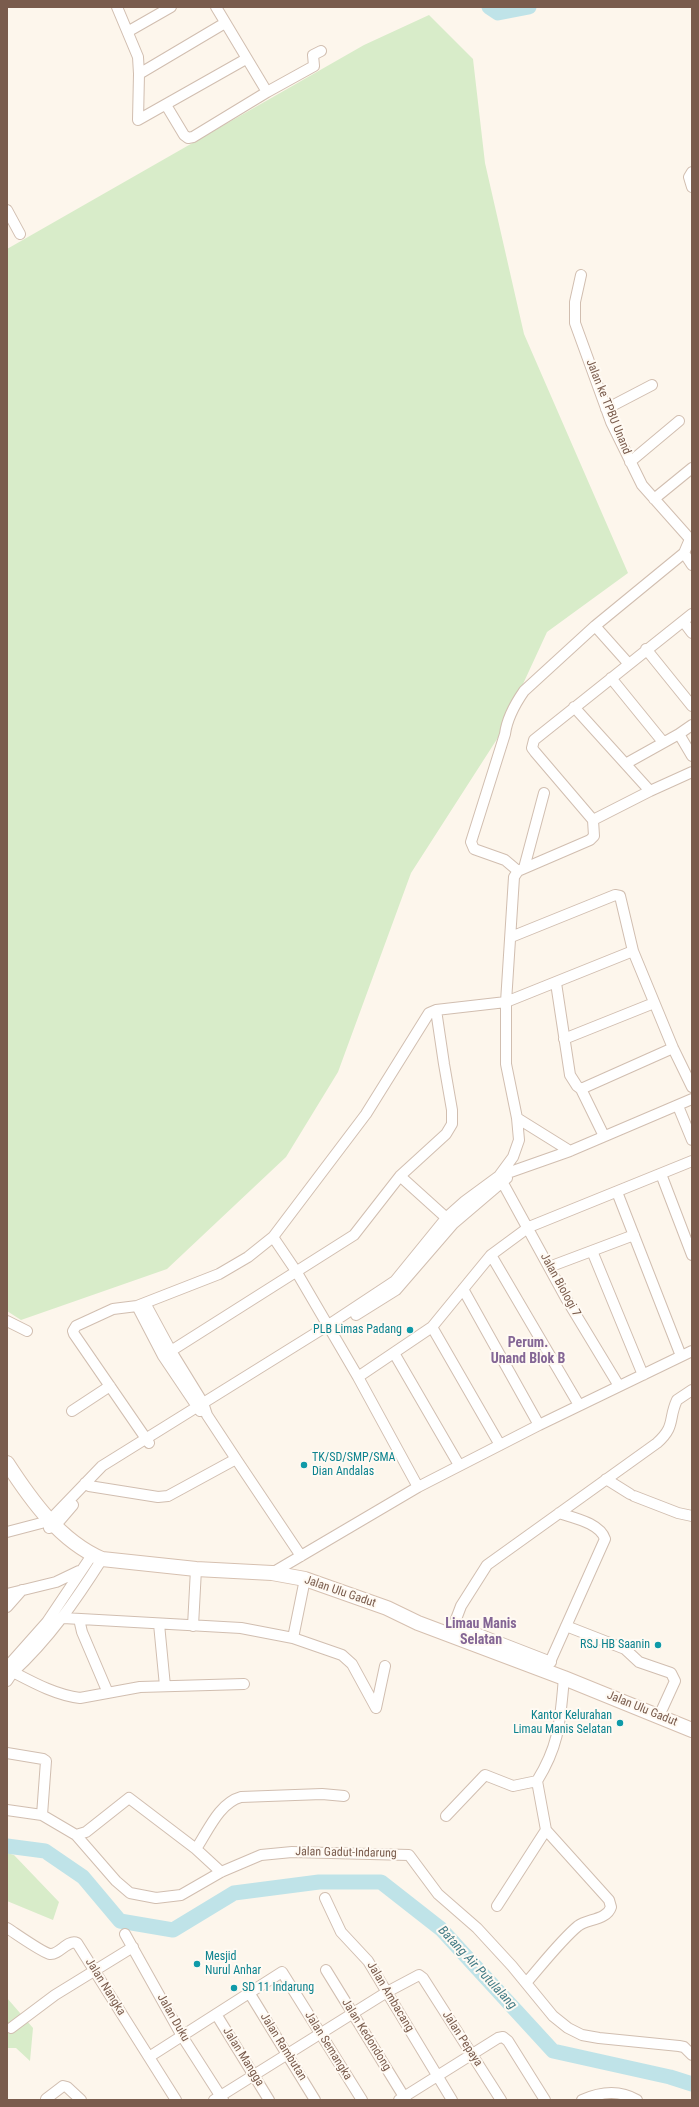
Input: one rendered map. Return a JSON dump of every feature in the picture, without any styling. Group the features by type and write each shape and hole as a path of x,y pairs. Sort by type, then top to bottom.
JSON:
{"street":[{"path":"117,7 129,31 138,57 138,120 246,59"},
{"path":"129,31 171,7"},
{"path":"216,7 267,92"},
{"path":"139,74 225,23"},
{"path":"166,105 184,135 190,138 314,66 313,55 321,51"},
{"path":"692,172 689,177 692,187"},
{"path":"7,210 20,234"},
{"name":"Jalan ke TPBU Unand","path":"581,275 575,302 575,323 606,409 642,485 690,535 684,553"},
{"path":"606,409 652,386"},
{"path":"630,462 679,421"},
{"path":"654,499 692,468"},
{"path":"521,870 505,860 474,849 471,842 506,734 507,722 524,691 595,626 684,553 692,565"},
{"path":"501,1179 513,1157 519,1140 517,1118 506,1064 506,1002 514,877 521,870 590,840 594,836 593,820 532,748 534,740 628,663 692,614"},
{"path":"683,621 692,633"},
{"path":"595,626 628,663"},
{"path":"646,649 692,706"},
{"path":"611,678 663,742"},
{"path":"574,707 650,791"},
{"path":"626,763 679,734 692,725"},
{"path":"679,734 692,756"},
{"path":"593,820 650,791 692,772"},
{"path":"521,870 544,793"},
{"path":"511,937 618,896 620,898 634,951 654,1003 673,1048 692,1087"},
{"path":"148,1441 73,1331 76,1326 113,1309 141,1305 219,1274 248,1257 273,1237 366,1114 427,1016 436,1010 506,1002 634,951"},
{"path":"556,983 570,1076 577,1086 582,1089 604,1136"},
{"path":"564,1039 654,1003"},
{"path":"167,1353 354,1235 400,1176 446,1134 452,1124 452,1110 436,1010"},
{"path":"582,1089 673,1048"},
{"path":"7,1538 52,1524 102,1466 203,1409 328,1328 396,1290 465,1201 513,1172 570,1151 692,1099"},
{"path":"678,1106 692,1140"},
{"path":"517,1118 570,1151"},
{"path":"358,1377 432,1327 491,1255 529,1228 692,1161"},
{"path":"661,1174 692,1255"},
{"path":"400,1176 450,1221"},
{"name":"Jalan Biologi 7","path":"501,1179 549,1267 619,1386"},
{"path":"617,1192 681,1356"},
{"path":"549,1267 634,1235"},
{"path":"273,1237 296,1271 358,1377 418,1487"},
{"path":"592,1251 643,1375"},
{"path":"491,1255 579,1405"},
{"path":"463,1289 539,1425"},
{"path":"141,1305 167,1353 301,1556"},
{"path":"7,1321 27,1331"},
{"path":"432,1327 500,1445"},
{"path":"272,1573 418,1487 459,1465 692,1351"},
{"path":"394,1353 459,1465"},
{"path":"72,1411 110,1386"},
{"path":"452,1629 464,1600 487,1565 663,1438 672,1424 677,1400 692,1390"},
{"path":"87,1485 158,1498 176,1492 236,1459"},
{"path":"7,1463 52,1524 97,1557"},
{"path":"606,1479 632,1495 678,1513 692,1516"},
{"path":"549,1667 605,1539 603,1533 596,1527 559,1513"},
{"path":"7,1532 52,1524"},
{"path":"7,1681 10,1670 48,1622 82,1570 97,1557"},
{"path":"10,1670 34,1652 63,1618 97,1557"},
{"name":"Jalan Ulu Gadut","path":"97,1557 196,1569 272,1573 305,1579 452,1629 549,1667 564,1678 692,1730"},
{"path":"193,1626 196,1569"},
{"path":"7,1594 56,1582 82,1570"},
{"path":"293,1638 305,1579"},
{"path":"7,1607 22,1590"},
{"path":"63,1618 241,1628 293,1638 342,1655 352,1664 376,1708 385,1666"},
{"path":"79,1619 82,1632 108,1693"},
{"path":"159,1624 165,1686"},
{"path":"566,1626 625,1649 639,1662 671,1673 674,1681 659,1716"},
{"path":"10,1670 32,1682 71,1697 90,1697 126,1689 165,1686 244,1684"},
{"path":"526,1983 579,1925 602,1916 609,1911 611,1907 609,1900 546,1830 537,1781 553,1753 556,1741 564,1678"},
{"path":"7,1753 43,1759 46,1762 42,1815"},
{"path":"446,1816 485,1776 513,1786 537,1781"},
{"path":"196,1849 218,1815 234,1799 241,1797 322,1794 344,1796"},
{"path":"76,1835 86,1832 129,1798 196,1849 221,1872"},
{"name":"Jalan Gadut-Indarung","path":"7,1810 42,1815 76,1835 116,1881 130,1893 156,1898 181,1895 221,1872 261,1855 292,1852 409,1855 438,1894 465,1916 526,1983 553,2016 574,2032 598,2038 679,2046 684,2047 692,2055"},
{"path":"497,1906 546,1830"},
{"name":"Jalan Ambacang","path":"325,1898 342,1932 363,1954 452,2100"},
{"name":"Jalan Nangka","path":"7,1928 51,1954 72,1943 77,1943 96,1970 176,2100"},
{"name":"Jalan Duku","path":"125,1934 219,2099"},
{"path":"11,2028 55,1995 133,1947"},
{"name":"Jalan Kedondong","path":"326,1970 403,2099"},
{"name":"Jalan Semangka","path":"250,1994 282,1972 362,2100"},
{"name":"Jalan Pepaya","path":"387,1992 416,1975 423,1978 501,2100"},
{"path":"219,2099 254,2075 387,1992"},
{"path":"149,2057 250,1994"},
{"name":"Jalan Rambutan","path":"250,1994 315,2100"},
{"name":"Jalan Mangga","path":"216,2014 269,2100"},
{"path":"403,2099 498,2038 503,2037 508,2041 545,2100"},
{"path":"46,2099 63,2086 67,2087 81,2100"},
{"path":"582,2100 594,2095 612,2093 632,2097 637,2100"}],"green space":[{"path":"429,15 473,59 485,163 524,334 628,573 547,632 499,736 411,873 338,1072 286,1157 167,1269 21,1320 7,1311 7,249 364,45"},
{"path":"7,1853 14,1855 59,1902 53,1920 7,1901"},
{"path":"7,1998 33,2028 30,2061 16,2048 7,2048"}],"waterway":[{"path":"489,7 498,13 529,7"},
{"name":"Batang Air Putulalang","path":"7,1846 45,1851 83,1877 120,1921 173,1930 234,1893 319,1882 381,1882 441,1929 553,2051 670,2077 692,2084"}],"place":[{"name":"PLB Limas Padang","path":"410,1330"},
{"name":"TK/SD/SMP/SMA Dian Andalas","path":"304,1465"},
{"name":"RSJ HB Saanin","path":"658,1645"},
{"name":"Kantor Kelurahan Limau Manis Selatan","path":"620,1723"},
{"name":"Mesjid Nurul Anhar","path":"197,1964"},
{"name":"SD 11 Indarung","path":"234,1988"}],"district":[{"name":"Perum. Unand Blok B","path":"528,1352"},
{"name":"Limau Manis Selatan","path":"481,1632"}]}
